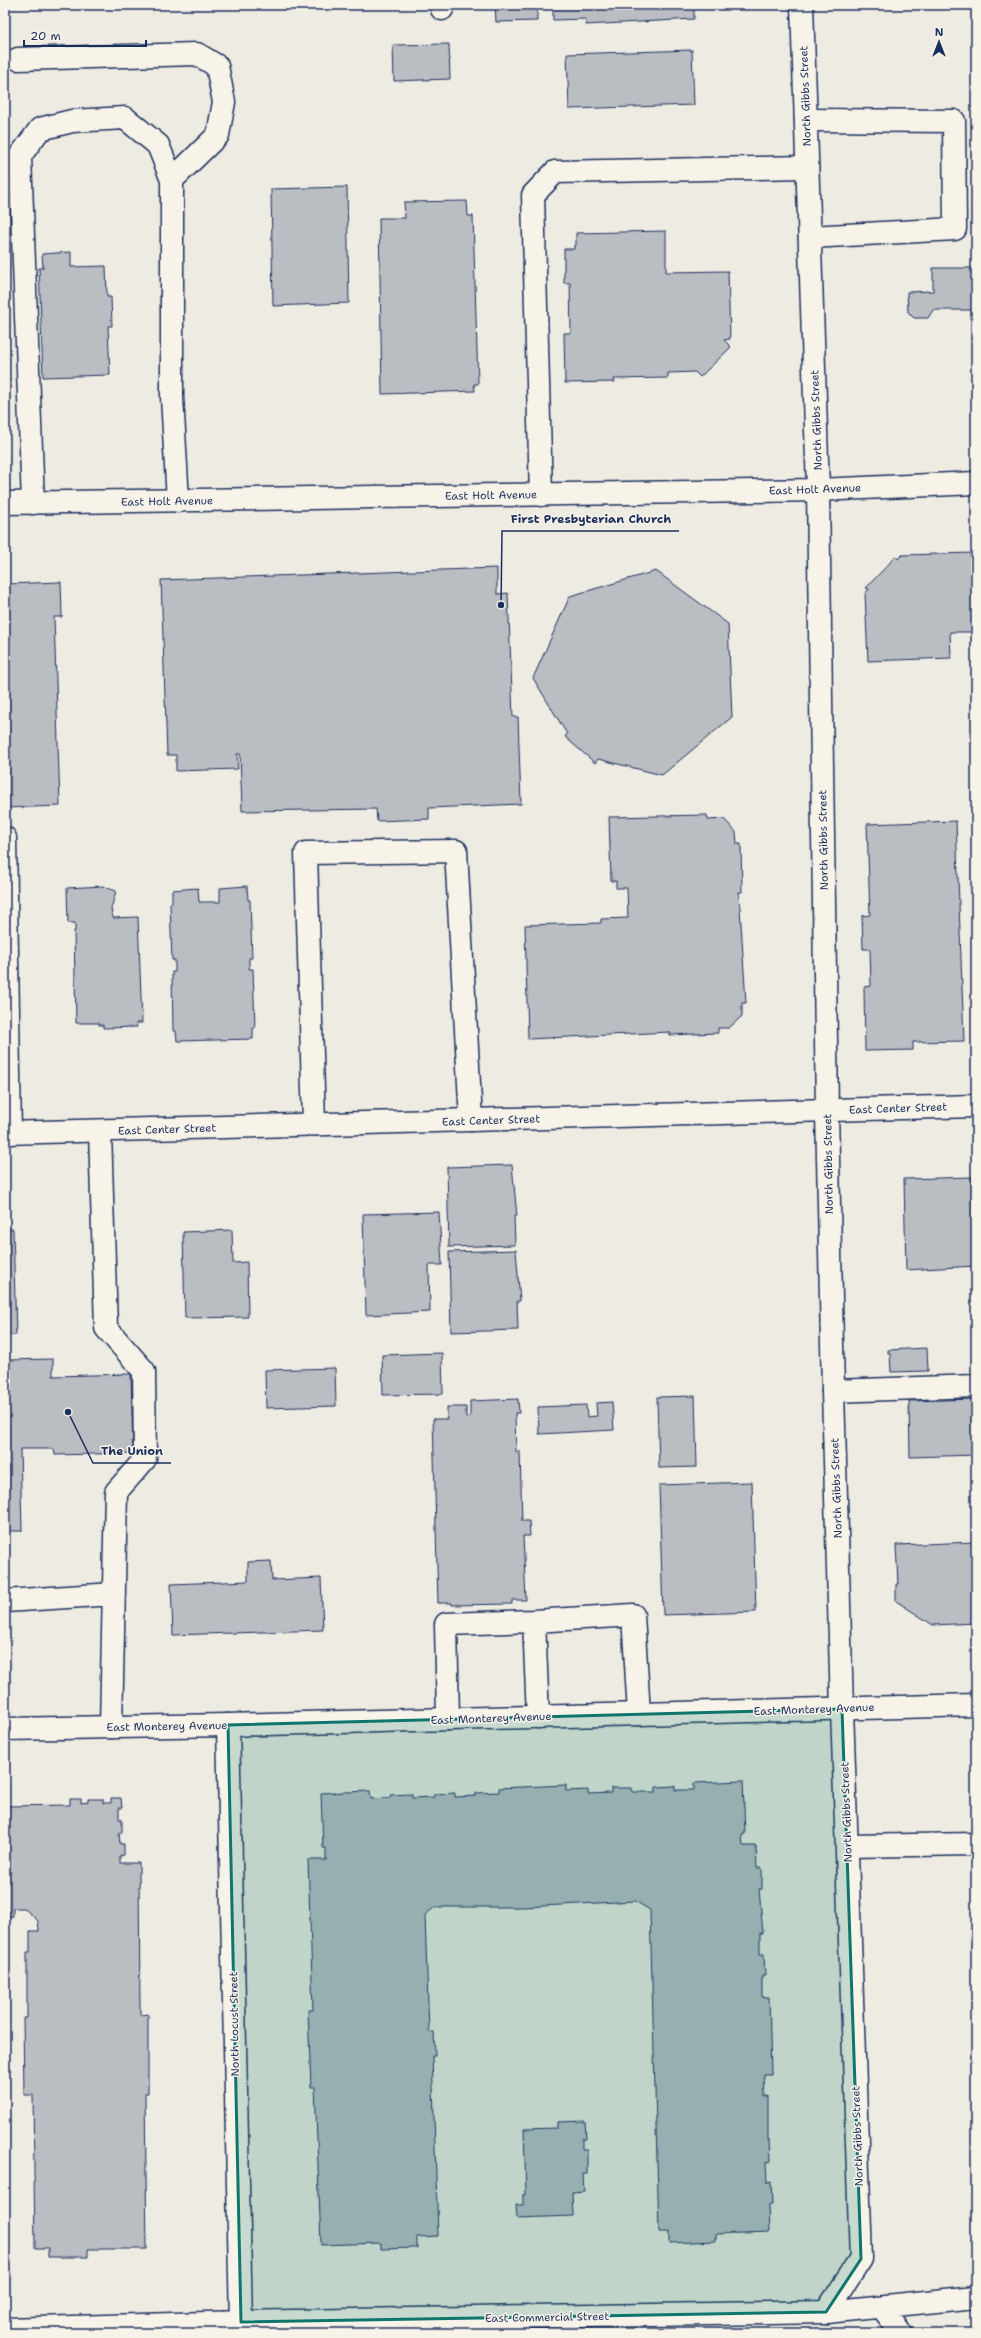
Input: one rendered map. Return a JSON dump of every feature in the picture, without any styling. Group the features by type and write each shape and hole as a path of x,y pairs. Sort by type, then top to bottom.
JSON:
{"street":[{"name":"North Gibbs Street","path":"802,5 818,490 826,1111 833,1390 842,1708 848,1846 861,2259 826,2312"},
{"path":"18,59 197,54 217,66 224,102 218,135 172,180"},
{"path":"33,503 20,156 40,129 72,120 125,118 158,146 172,180 172,397 178,501"},
{"path":"806,120 954,121 955,229 810,237"},
{"path":"540,495 533,195 555,172 807,167"},
{"name":"East Holt Avenue","path":"5,503 818,490 976,483"},
{"path":"5,838 8,1133"},
{"path":"314,1124 306,853 456,851 471,1120"},
{"name":"East Center Street","path":"8,1133 976,1106"},
{"path":"100,1131 106,1328 144,1371 145,1459 116,1492 111,1727"},
{"path":"833,1390 976,1386"},
{"path":"5,1601 114,1594"},
{"path":"448,1719 446,1624 534,1621 633,1615 639,1714"},
{"path":"534,1621 538,1717"},
{"name":"East Monterey Avenue","path":"5,1729 228,1725 976,1705"},
{"name":"North Locust Street","path":"228,1725 241,2328"},
{"path":"848,1846 976,1844"},
{"name":"East Commercial Street","path":"5,2329 241,2328 826,2312 976,2297"},
{"path":"882,2307 901,2333"}],"highlighted area":[{"path":"842,1709 861,2259 826,2312 241,2322 228,1725"}],"building":[{"path":"495,5 537,5 537,21 496,22"},
{"path":"553,5 694,5 694,19 586,25 586,19 553,20"},
{"path":"449,44 450,79 394,81 393,45"},
{"path":"692,50 694,105 569,109 567,54"},
{"path":"347,187 349,303 273,306 271,189"},
{"path":"467,201 468,216 473,216 478,384 474,384 475,391 382,394 379,218 405,218 404,202"},
{"path":"666,231 666,272 728,271 730,339 724,340 731,347 700,377 695,372 668,373 668,378 614,379 615,382 565,383 564,333 571,333 570,283 564,283 564,249 574,249 574,245 576,245 576,233"},
{"path":"71,252 71,267 106,266 107,297 111,297 112,326 108,326 110,375 43,377 39,268 43,268 42,254"},
{"path":"933,268 976,268 976,310 933,310 928,318 914,318 908,312 907,292 933,291"},
{"path":"974,553 976,632 950,632 951,658 868,661 865,594 869,589 866,588 896,556 898,559 902,555"},
{"path":"497,568 497,594 508,593 513,717 518,717 521,804 429,808 429,819 377,821 376,809 242,811 240,754 237,754 238,769 176,771 176,755 167,755 161,580"},
{"path":"656,571 728,624 732,717 662,775 598,759 595,763 565,737 567,734 533,678 570,596"},
{"path":"61,582 62,617 54,617 60,806 5,808 5,584"},
{"path":"707,815 708,820 724,819 736,832 737,844 741,844 742,892 739,892 746,1003 742,1003 742,1016 729,1028 718,1028 718,1033 670,1035 670,1032 528,1039 525,925 601,923 601,919 628,918 627,888 616,888 616,881 611,881 609,817"},
{"path":"956,821 964,1041 913,1042 913,1050 865,1051 864,987 871,986 870,949 863,949 862,916 870,915 867,824"},
{"path":"102,886 116,891 111,909 113,918 138,917 142,1023 136,1023 137,1027 103,1028 103,1025 99,1025 99,1023 76,1023 75,923 68,923 67,888"},
{"path":"247,886 248,900 250,900 252,958 249,958 249,969 253,969 255,1028 253,1028 253,1039 177,1041 176,1031 173,1031 172,972 175,972 175,960 172,960 170,903 172,903 172,890 198,888 199,902 220,902 220,888"},
{"path":"512,1165 517,1216 514,1216 515,1245 449,1247 447,1167"},
{"path":"972,1177 975,1266 906,1270 904,1179"},
{"path":"439,1212 442,1265 429,1265 430,1312 366,1315 363,1214"},
{"path":"5,1229 13,1229 16,1335 5,1336"},
{"path":"232,1230 233,1263 247,1262 248,1317 185,1318 183,1232"},
{"path":"516,1250 520,1301 517,1301 518,1330 451,1332 449,1252"},
{"path":"927,1348 928,1371 891,1372 890,1353 888,1353 888,1350"},
{"path":"442,1353 443,1394 383,1395 382,1355"},
{"path":"53,1359 53,1376 131,1374 133,1453 55,1455 54,1449 20,1449 22,1531 5,1531 5,1360"},
{"path":"335,1368 336,1406 266,1408 265,1370"},
{"path":"695,1396 697,1467 659,1468 657,1397"},
{"path":"518,1399 519,1413 515,1413 516,1452 520,1452 522,1521 529,1521 530,1536 523,1536 526,1600 512,1600 512,1604 452,1605 452,1603 438,1603 433,1419 447,1419 447,1407 466,1407 466,1418 470,1417 470,1401"},
{"path":"976,1399 976,1455 910,1457 909,1401"},
{"path":"612,1402 614,1430 539,1434 538,1407 586,1405 587,1417 597,1416 596,1403"},
{"path":"752,1482 756,1612 663,1615 659,1485"},
{"path":"976,1542 976,1623 933,1625 896,1601 896,1584 898,1584 896,1545"},
{"path":"271,1561 272,1580 321,1578 323,1630 173,1635 171,1584 248,1581 248,1562"},
{"path":"743,1781 745,1834 742,1835 743,1846 756,1846 757,1868 762,1868 762,1889 759,1889 763,1933 760,1933 760,1954 764,1954 765,1976 762,1976 762,1997 769,1997 771,2074 764,2074 765,2097 768,2096 768,2140 770,2140 771,2161 766,2162 767,2183 771,2182 772,2205 768,2205 769,2232 716,2234 716,2241 669,2243 669,2232 659,2232 650,1910 635,1901 524,1907 435,1907 425,1915 429,2032 434,2032 435,2056 432,2056 438,2236 417,2237 417,2248 381,2249 381,2243 321,2245 315,2087 311,2087 308,2010 313,2010 308,1860 326,1860 326,1848 323,1848 321,1793 370,1791 371,1799 390,1798 390,1795 412,1794 412,1798 434,1797 434,1794 455,1793 455,1797 476,1796 476,1793 499,1792 499,1788 566,1785 566,1791 588,1790 588,1794 611,1793 611,1788 632,1788 633,1792 656,1792 656,1787 675,1786 675,1790 694,1790 694,1783"},
{"path":"111,1798 121,1798 122,1808 119,1808 119,1819 122,1819 122,1833 119,1833 120,1844 124,1844 124,1855 120,1856 120,1863 139,1863 140,2015 148,2014 148,2093 145,2093 147,2249 88,2249 88,2257 48,2257 48,2248 35,2248 33,2095 24,2095 23,2018 27,2018 27,1952 30,1952 30,1931 39,1931 38,1921 24,1908 13,1908 13,1916 5,1917 5,1806 70,1805 70,1799 81,1799 81,1803 88,1802 88,1799 103,1799 103,1803 111,1803"},
{"path":"585,2121 586,2139 582,2139 582,2149 587,2149 587,2174 583,2174 584,2191 572,2192 573,2216 517,2218 516,2205 523,2205 523,2195 526,2195 524,2129 557,2128 557,2122"}],"place":[{"name":"First Presbyterian Church","path":"501,605"},
{"name":"The Union","path":"68,1412"}]}
